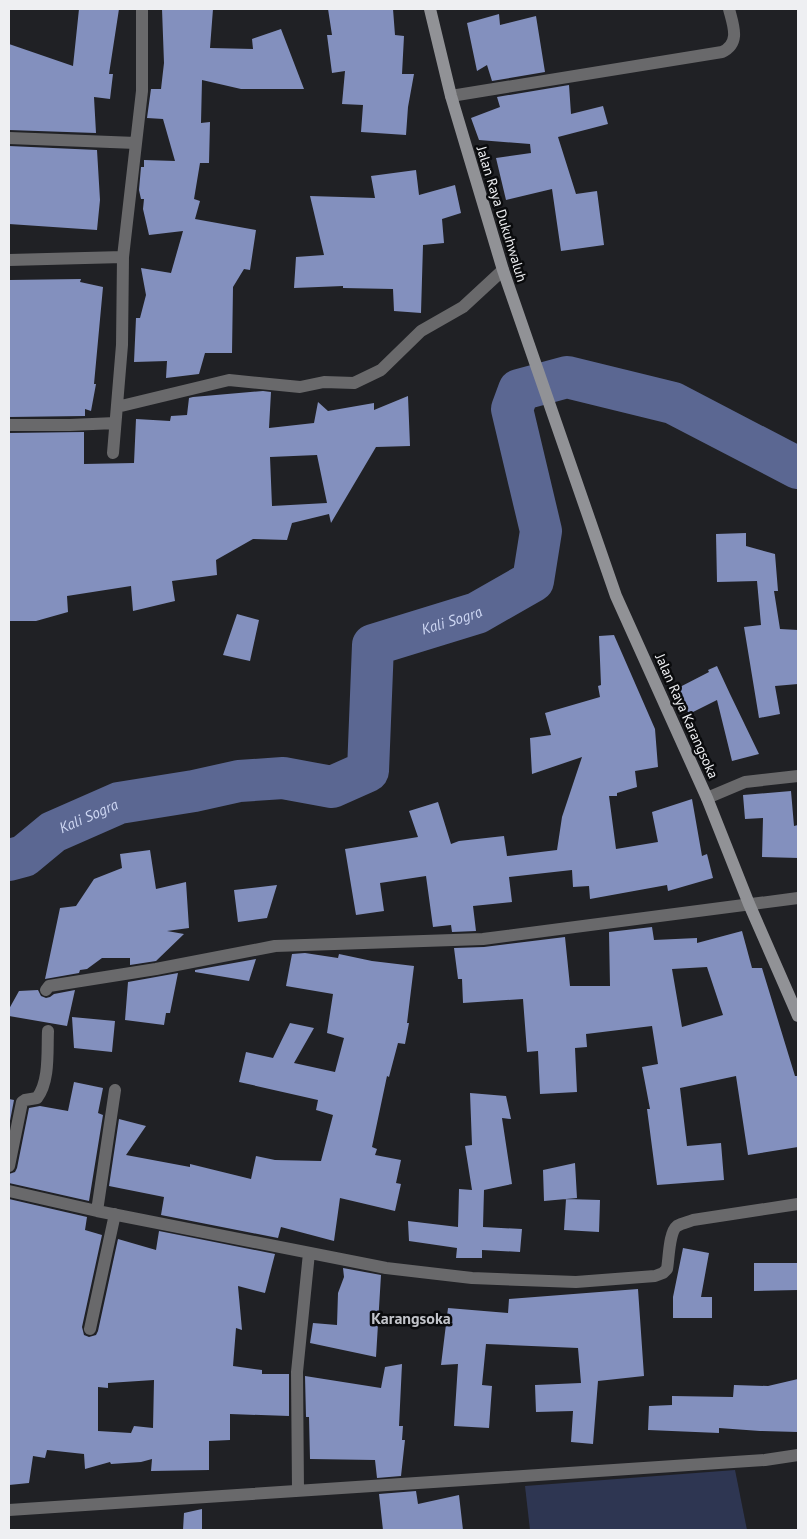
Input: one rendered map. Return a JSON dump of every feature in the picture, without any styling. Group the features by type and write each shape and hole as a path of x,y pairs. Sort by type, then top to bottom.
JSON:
{"main road":[{"name":"Jalan Raya Dukuhwaluh","path":"430,9 451,96 503,270 556,425"},
{"name":"Jalan Raya Karangsoka","path":"556,425 616,596 707,798 749,904 798,1016"}],"street":[{"path":"113,453 122,345 123,257 142,91 142,9"},
{"path":"451,96 722,52 728,49 734,42 735,33 729,9"},
{"path":"9,138 136,143"},
{"path":"9,260 123,257"},
{"path":"116,407 229,380 300,387 324,382 354,382 381,370 421,331 463,306 503,270"},
{"path":"9,425 70,426 115,423"},
{"path":"707,798 745,782 798,776"},
{"path":"46,990 49,986 156,969 275,946 483,939 798,898"},
{"path":"9,1166 22,1102 37,1098 43,1088 48,1031"},
{"path":"97,1211 115,1090"},
{"path":"9,1191 97,1211 386,1268 472,1278 576,1282 655,1276 667,1269 672,1234 675,1227 680,1224 693,1220 798,1204"},
{"path":"90,1329 115,1214"},
{"path":"298,1491 297,1372 309,1253"},
{"path":"9,1510 765,1460 798,1455"}],"shaded area":[{"path":"735,1470 747,1530 530,1530 525,1486"}],"building":[{"path":"79,9 119,9 109,74 113,74 110,99 94,97 96,133 9,130 9,44 73,66"},
{"path":"162,9 213,9 210,48 253,49 252,39 281,29 304,89 241,89 202,80 201,123 210,122 209,163 200,163 194,199 200,201 195,219 256,230 250,270 244,269 233,287 232,353 205,353 199,374 166,378 167,361 134,362 136,318 140,318 146,295 141,268 171,273 183,231 149,235 143,209 144,199 141,199 139,190 141,167 144,167 144,160 175,161 163,119 147,118 151,89 161,89 164,63"},
{"path":"328,9 393,9 395,35 404,36 402,74 414,74 408,107 406,135 361,132 363,105 342,104 345,71 332,73 327,35 332,35"},
{"path":"499,14 500,25 536,16 545,72 492,81 487,65 477,71 467,23"},
{"path":"569,85 571,114 603,106 608,124 558,137 576,194 597,191 604,245 561,251 552,189 506,200 496,158 531,153 530,144 479,140 471,118 500,107 497,97"},
{"path":"9,146 97,150 100,200 97,230 9,224"},
{"path":"416,170 419,195 455,185 461,213 442,219 444,243 423,245 421,313 394,311 393,289 343,288 343,286 294,288 296,257 324,255 310,196 375,198 371,176"},
{"path":"81,279 80,282 103,287 94,384 96,384 91,411 85,409 85,416 9,417 9,280"},
{"path":"263,391 271,392 269,428 314,423 318,402 328,411 374,403 374,410 408,396 410,446 376,447 331,523 329,514 292,523 287,540 253,539 216,560 217,575 172,581 175,601 133,611 131,586 67,596 68,612 36,621 9,621 9,433 84,432 84,464 134,463 136,419 170,421 171,416 187,415 189,398","holes":["317,455 327,503 272,506 270,457"]},
{"path":"746,533 746,546 775,554 778,591 774,591 780,629 798,630 798,684 775,686 780,714 759,718 744,627 761,625 757,581 717,582 716,534"},
{"path":"237,614 259,620 250,661 223,655"},
{"path":"614,635 655,729 658,767 635,771 637,787 617,793 617,796 609,796 616,849 658,842 652,812 692,799 702,856 707,854 713,878 668,891 667,885 590,899 589,886 573,887 572,870 509,877 512,902 473,906 476,931 452,932 451,925 433,927 426,876 380,883 384,911 356,915 345,849 418,837 409,811 438,802 451,844 459,841 504,836 507,856 557,850 562,817 582,757 532,774 530,738 551,735 545,713 600,697 598,686 601,685 599,636"},
{"path":"717,666 759,754 732,761 717,700 689,714 676,689"},
{"path":"791,791 794,826 798,825 798,858 762,857 763,818 745,819 743,795"},
{"path":"150,850 156,889 186,882 189,928 167,931 184,934 156,961 130,965 130,958 102,958 87,969 80,970 79,973 45,979 60,908 76,906 94,879 122,868 120,854"},
{"path":"277,885 267,918 238,922 234,890"},
{"path":"652,927 654,940 697,938 697,943 742,931 752,968 762,968 795,1076 798,1076 798,1147 748,1155 736,1076 680,1088 687,1146 721,1143 724,1180 657,1185 647,1109 650,1109 642,1067 658,1064 652,1026 586,1034 587,1047 575,1048 577,1092 540,1094 538,1051 527,1052 523,999 463,1003 462,979 458,979 454,948 484,947 565,937 570,986 610,986 609,932","holes":["707,967 723,1015 682,1027 672,969"]},
{"path":"305,953 338,958 339,954 372,961 414,966 407,1023 409,1023 405,1044 398,1043 389,1077 387,1076 372,1147 377,1149 375,1155 401,1160 396,1183 401,1184 395,1211 340,1198 334,1241 281,1227 278,1238 161,1215 164,1197 109,1186 119,1119 146,1126 126,1155 190,1167 190,1164 251,1179 256,1156 275,1160 321,1161 333,1115 316,1110 318,1100 239,1082 246,1052 273,1058 290,1023 314,1028 294,1063 335,1072 344,1038 327,1033 333,994 286,986 292,954"},
{"path":"256,959 249,981 195,972 195,970"},
{"path":"178,973 170,1013 166,1013 164,1025 125,1020 128,982"},
{"path":"38,990 41,996 46,998 54,994 75,990 67,1026 9,1016 9,1009 19,991"},
{"path":"72,1017 115,1021 112,1052 74,1048"},
{"path":"74,1082 103,1088 98,1113 103,1115 89,1201 9,1183 9,1174 15,1172 17,1168 29,1108 40,1106 68,1111"},
{"path":"470,1093 506,1096 511,1119 502,1118 512,1184 484,1190 483,1227 522,1229 520,1252 482,1250 482,1258 456,1258 457,1248 409,1241 408,1221 458,1227 459,1189 472,1190 465,1146 472,1145"},
{"path":"9,1099 14,1100 9,1126"},
{"path":"575,1163 577,1198 544,1201 543,1170"},
{"path":"9,1199 87,1217 85,1230 102,1235 82,1327 84,1335 89,1337 96,1335 98,1331 118,1239 156,1250 159,1231 275,1254 265,1293 238,1286 242,1330 236,1328 233,1366 262,1370 262,1374 289,1374 289,1416 230,1414 230,1440 209,1441 209,1470 151,1471 152,1459 141,1462 111,1464 110,1462 85,1469 84,1454 47,1450 45,1458 33,1456 29,1483 9,1485","holes":["154,1380 153,1428 134,1426 131,1433 98,1431 98,1387 108,1388 108,1383"]},
{"path":"566,1199 600,1200 599,1232 564,1230"},
{"path":"683,1248 709,1253 701,1297 712,1297 712,1318 673,1318 673,1297"},
{"path":"754,1263 798,1263 798,1290 754,1291"},
{"path":"343,1268 381,1275 376,1357 310,1343 313,1323 337,1325 338,1293 344,1277"},
{"path":"638,1289 644,1376 598,1381 593,1444 571,1442 573,1411 536,1412 535,1385 581,1383 578,1348 486,1344 482,1385 492,1386 489,1428 454,1426 458,1364 441,1365 448,1308 508,1313 509,1299"},
{"path":"402,1364 399,1426 403,1426 402,1440 405,1440 401,1476 377,1478 375,1460 310,1459 309,1417 306,1417 305,1376 381,1388 385,1367"},
{"path":"798,1379 798,1432 719,1428 719,1433 648,1430 649,1406 672,1405 672,1396 733,1397 734,1385 768,1386"},
{"path":"416,1491 418,1504 459,1495 463,1530 383,1530 379,1494"},
{"path":"202,1509 202,1530 183,1530 184,1513"}],"waterway":[{"name":"Kali Sogra","path":"9,860 24,856 53,832 119,803 194,791 239,781 283,778 332,787 368,771 373,645 477,613 533,581 541,531 512,409 519,390 567,377 673,403 798,468"}],"district":[{"name":"Karangsoka","path":"411,1318"}]}
